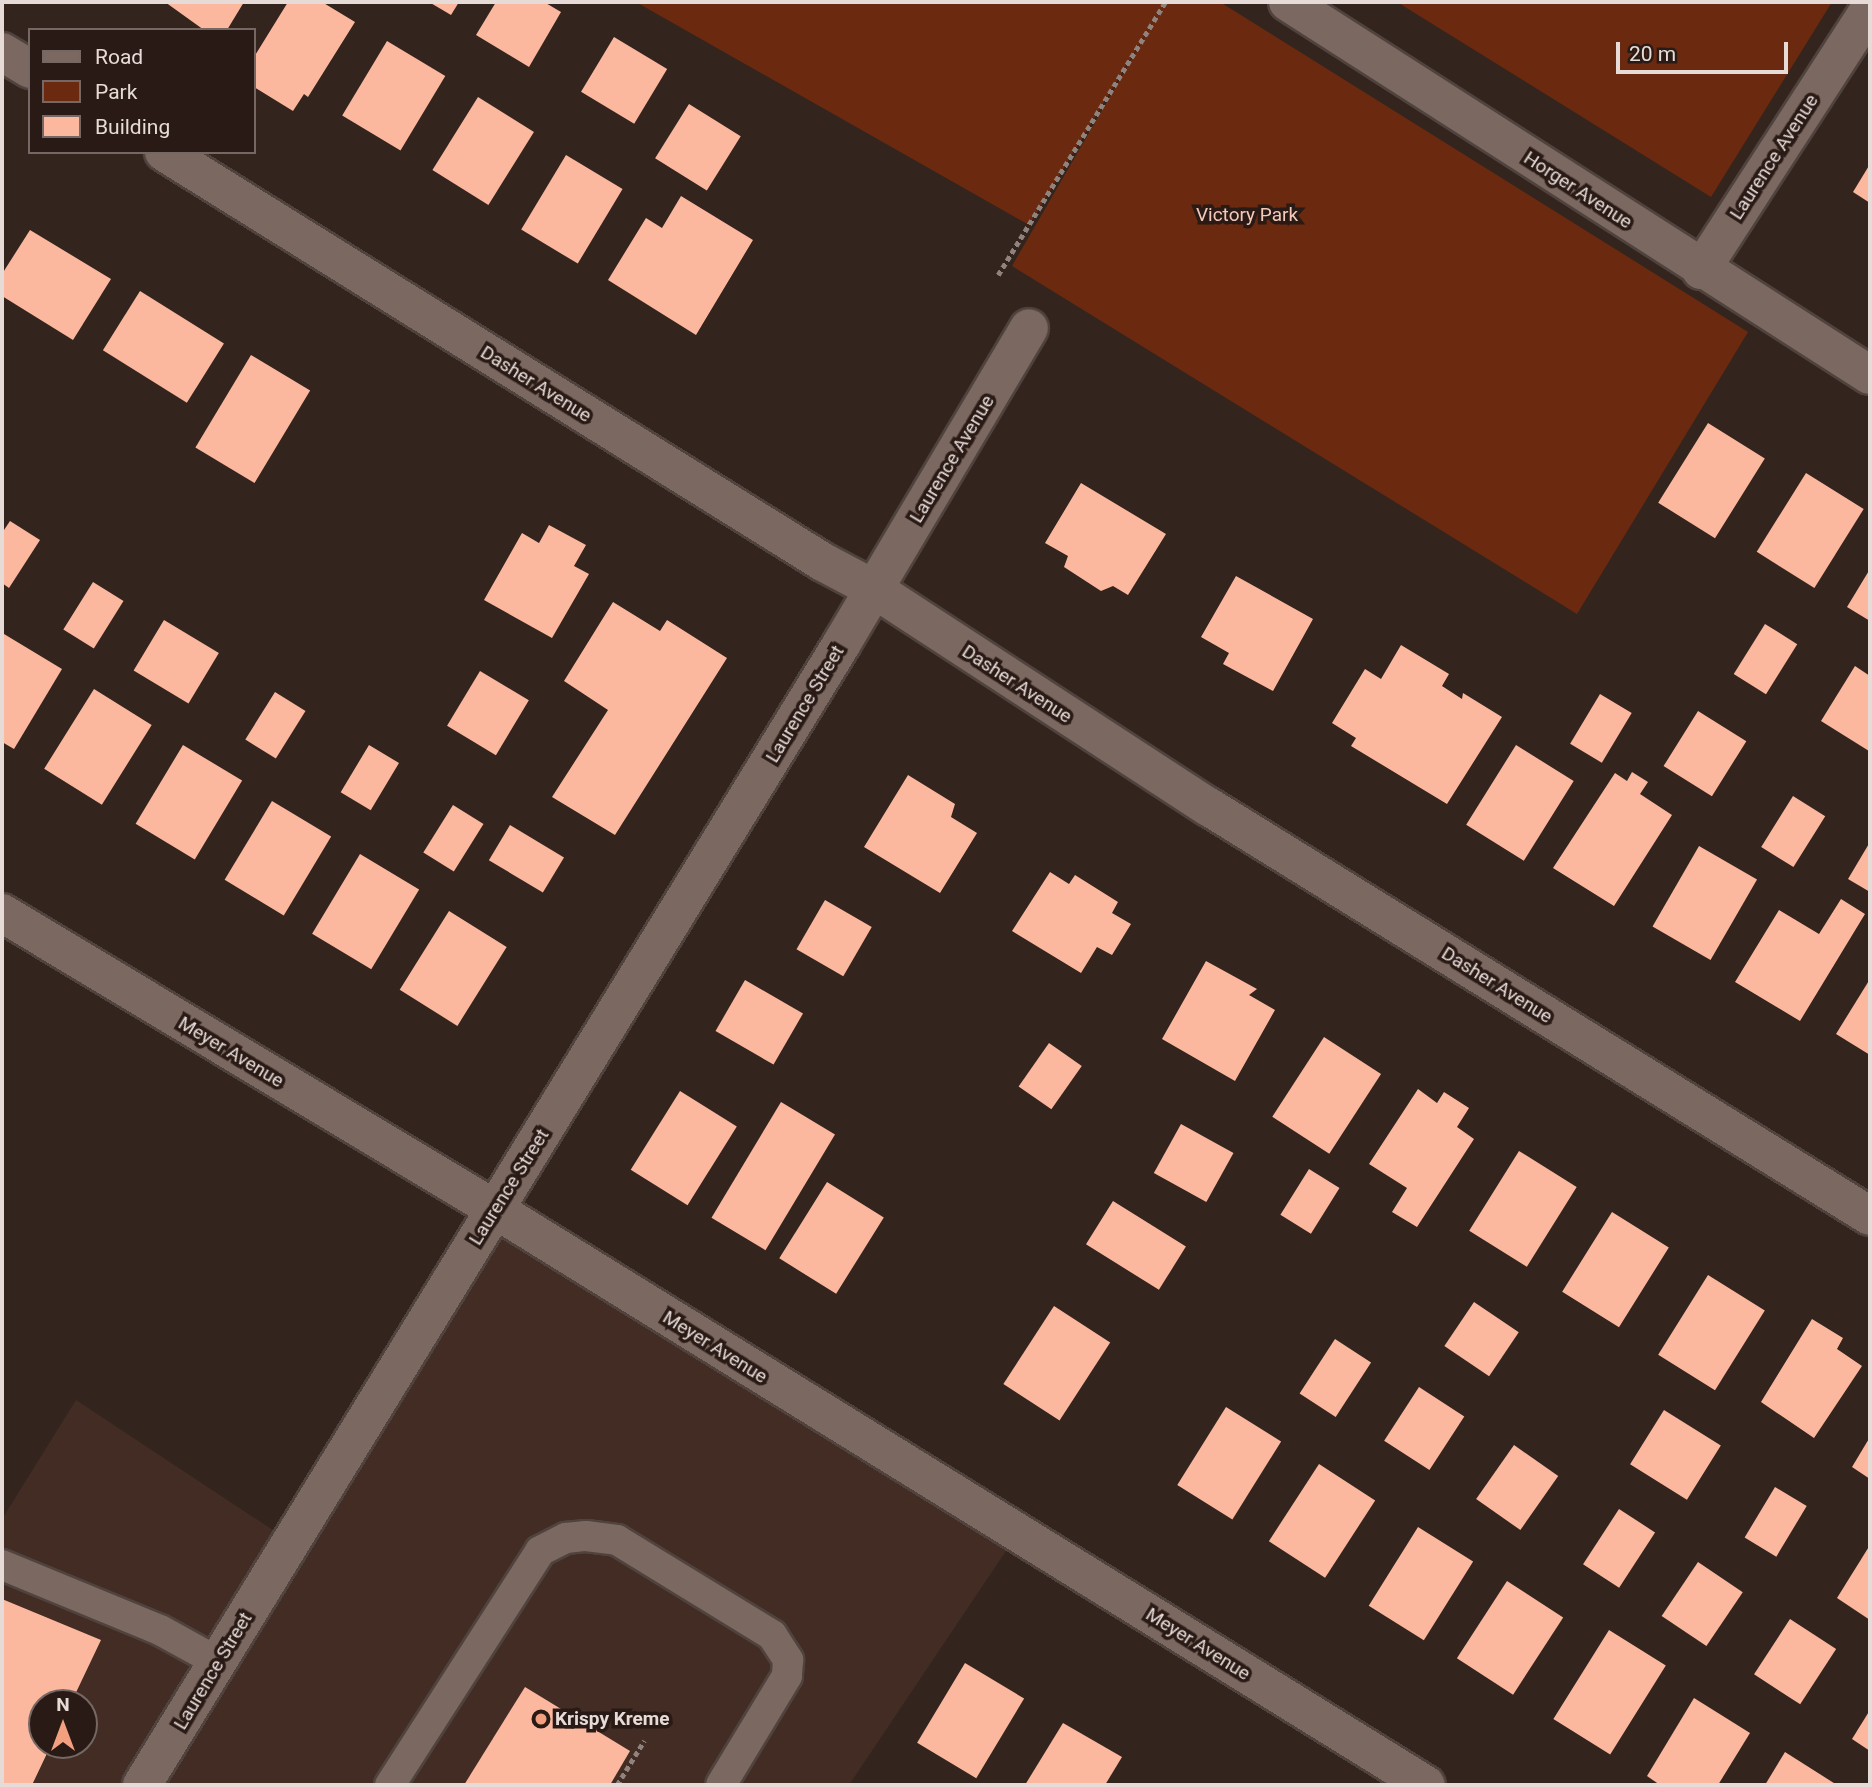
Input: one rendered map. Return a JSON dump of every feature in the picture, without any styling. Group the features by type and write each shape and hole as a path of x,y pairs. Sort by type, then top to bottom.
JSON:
{"street":[{"name":"Horger Avenue","path":"1288,2 1701,270 1870,375"},
{"name":"Laurence Avenue","path":"1701,270 1870,9"},
{"path":"2,52 28,68"},
{"name":"Dasher Avenue","path":"167,154 823,562 874,589 1209,807 1870,1216"},
{"name":"Laurence Avenue","path":"874,589 1029,328"},
{"name":"Laurence Street","path":"142,1785 874,589"},
{"name":"Meyer Avenue","path":"2,913 496,1210 1426,1785"}],"lane":[{"path":"390,1785 540,1551 566,1538 586,1536 617,1540 629,1547 772,1635 788,1660 787,1676 721,1785"},
{"path":"2,1565 160,1630 218,1661"}],"path":[{"path":"998,275 1165,2"},
{"path":"617,1785 644,1741"}],"shaded area":[{"path":"496,1210 1018,1533 849,1785 2,1785 2,1519 76,1400 291,1542"}],"green space":[{"name":"Victory Park","path":"636,2 1220,2 1748,332 1577,614 1012,266 1156,17 1029,225"},
{"path":"1397,2 1832,2 1711,197"}],"building":[{"path":"165,2 244,2 228,28 201,28"},
{"path":"288,2 322,2 355,22 308,97 304,94 293,111 256,88 256,54"},
{"path":"429,2 459,2 451,15"},
{"path":"496,2 544,2 561,12 529,67 476,35"},
{"path":"614,37 667,69 634,124 581,92"},
{"path":"387,41 445,76 400,151 342,116"},
{"path":"478,97 534,132 488,205 432,170"},
{"path":"689,104 741,136 707,191 655,158"},
{"path":"566,155 623,189 578,264 521,230"},
{"path":"1870,164 1870,203 1853,192"},
{"path":"681,196 753,240 696,335 608,280 646,218 662,228"},
{"path":"30,230 111,279 73,340 2,296 2,274"},
{"path":"140,291 224,343 187,403 103,350"},
{"path":"251,355 310,391 255,483 195,448"},
{"path":"1708,423 1765,459 1715,538 1658,503"},
{"path":"1806,473 1864,509 1814,588 1757,552"},
{"path":"1081,483 1166,534 1128,595 1113,586 1101,591 1064,567 1068,556 1045,543"},
{"path":"10,521 40,540 9,588 2,583 2,533"},
{"path":"549,525 586,545 574,566 589,574 552,638 484,600 522,533 539,543"},
{"path":"1870,569 1870,621 1847,607"},
{"path":"1236,576 1313,619 1273,691 1223,664 1229,653 1201,637"},
{"path":"93,582 124,601 94,649 63,629"},
{"path":"613,602 660,631 667,620 727,658 615,835 552,797 608,710 564,681"},
{"path":"164,620 219,653 188,704 134,671"},
{"path":"1765,624 1797,644 1766,694 1734,674"},
{"path":"4,634 62,669 14,749 2,742"},
{"path":"1401,645 1449,674 1442,686 1462,699 1463,693 1502,717 1447,804 1351,746 1356,738 1332,723 1365,669 1381,679"},
{"path":"1855,666 1870,676 1869,751 1821,721"},
{"path":"480,671 529,700 496,755 447,726"},
{"path":"94,689 152,725 102,805 44,769"},
{"path":"275,692 306,711 276,759 245,739"},
{"path":"1600,694 1632,713 1602,763 1570,744"},
{"path":"1698,711 1746,741 1712,796 1664,766"},
{"path":"183,745 242,781 195,859 136,824"},
{"path":"369,745 399,763 371,810 341,792"},
{"path":"1516,745 1574,781 1524,861 1466,825"},
{"path":"1632,772 1648,782 1640,794 1672,815 1614,906 1553,868 1615,773 1627,781"},
{"path":"908,775 955,804 951,817 977,833 940,893 864,847"},
{"path":"1793,796 1825,816 1793,867 1761,847"},
{"path":"272,801 331,837 284,915 225,880"},
{"path":"453,805 484,824 454,872 423,852"},
{"path":"510,825 564,857 543,893 489,860"},
{"path":"1870,842 1870,892 1848,879"},
{"path":"1699,846 1757,880 1711,960 1652,927"},
{"path":"360,854 419,890 371,969 312,934"},
{"path":"1050,872 1069,884 1075,875 1118,902 1112,913 1131,924 1112,955 1097,947 1081,973 1012,931"},
{"path":"1841,899 1865,914 1800,1021 1735,982 1779,910 1819,934"},
{"path":"825,900 872,927 843,976 796,949"},
{"path":"449,911 507,947 457,1026 400,990"},
{"path":"1206,961 1257,989 1249,995 1275,1010 1235,1081 1162,1039"},
{"path":"1870,979 1870,1055 1836,1034"},
{"path":"745,980 803,1014 774,1065 716,1031"},
{"path":"1324,1037 1381,1074 1329,1154 1272,1117"},
{"path":"1049,1043 1082,1066 1051,1109 1019,1086"},
{"path":"1418,1089 1437,1103 1444,1092 1469,1108 1457,1127 1474,1139 1417,1227 1392,1212 1407,1188 1369,1164"},
{"path":"680,1091 737,1127 688,1205 631,1170"},
{"path":"781,1102 835,1134 765,1250 711,1218"},
{"path":"1181,1124 1233,1153 1206,1202 1154,1173"},
{"path":"1519,1151 1577,1187 1527,1267 1469,1231"},
{"path":"1309,1169 1340,1188 1311,1234 1280,1215"},
{"path":"827,1182 884,1218 836,1294 779,1258"},
{"path":"1113,1201 1186,1247 1159,1290 1086,1244"},
{"path":"1612,1212 1669,1248 1619,1327 1562,1292"},
{"path":"1708,1275 1765,1311 1715,1390 1658,1355"},
{"path":"1474,1302 1519,1332 1489,1376 1444,1346"},
{"path":"1054,1306 1110,1342 1060,1420 1003,1384"},
{"path":"1812,1319 1843,1338 1837,1349 1862,1366 1814,1438 1761,1402"},
{"path":"1335,1339 1371,1362 1336,1417 1300,1394"},
{"path":"1419,1387 1464,1416 1429,1470 1384,1441"},
{"path":"1226,1407 1281,1441 1232,1519 1177,1485"},
{"path":"1664,1410 1721,1446 1687,1500 1630,1464"},
{"path":"1870,1437 1870,1479 1852,1467"},
{"path":"1514,1445 1558,1476 1520,1530 1476,1499"},
{"path":"1319,1464 1375,1500 1325,1578 1269,1541"},
{"path":"1775,1487 1807,1506 1776,1557 1745,1538"},
{"path":"1619,1509 1655,1532 1619,1588 1583,1564"},
{"path":"1418,1527 1473,1561 1424,1640 1369,1606"},
{"path":"1870,1545 1870,1620 1837,1598"},
{"path":"1698,1562 1743,1592 1706,1646 1662,1616"},
{"path":"1507,1581 1563,1617 1513,1695 1457,1658"},
{"path":"2,1599 101,1640 78,1689 28,1689 28,1759 44,1759 32,1785 2,1785"},
{"path":"1790,1619 1836,1649 1800,1704 1754,1674"},
{"path":"1609,1630 1666,1666 1610,1755 1553,1719"},
{"path":"965,1663 1024,1699 976,1778 917,1743"},
{"name":"Krispy Kreme","path":"525,1687 630,1751 610,1785 464,1785"},
{"path":"1694,1698 1750,1733 1718,1785 1660,1785 1647,1776"},
{"path":"1870,1710 1870,1751 1852,1739"},
{"path":"1063,1723 1122,1757 1105,1785 1025,1785"},
{"path":"1785,1752 1837,1785 1765,1785"}],"place":[{"name":"Krispy Kreme","path":"541,1719"}]}
